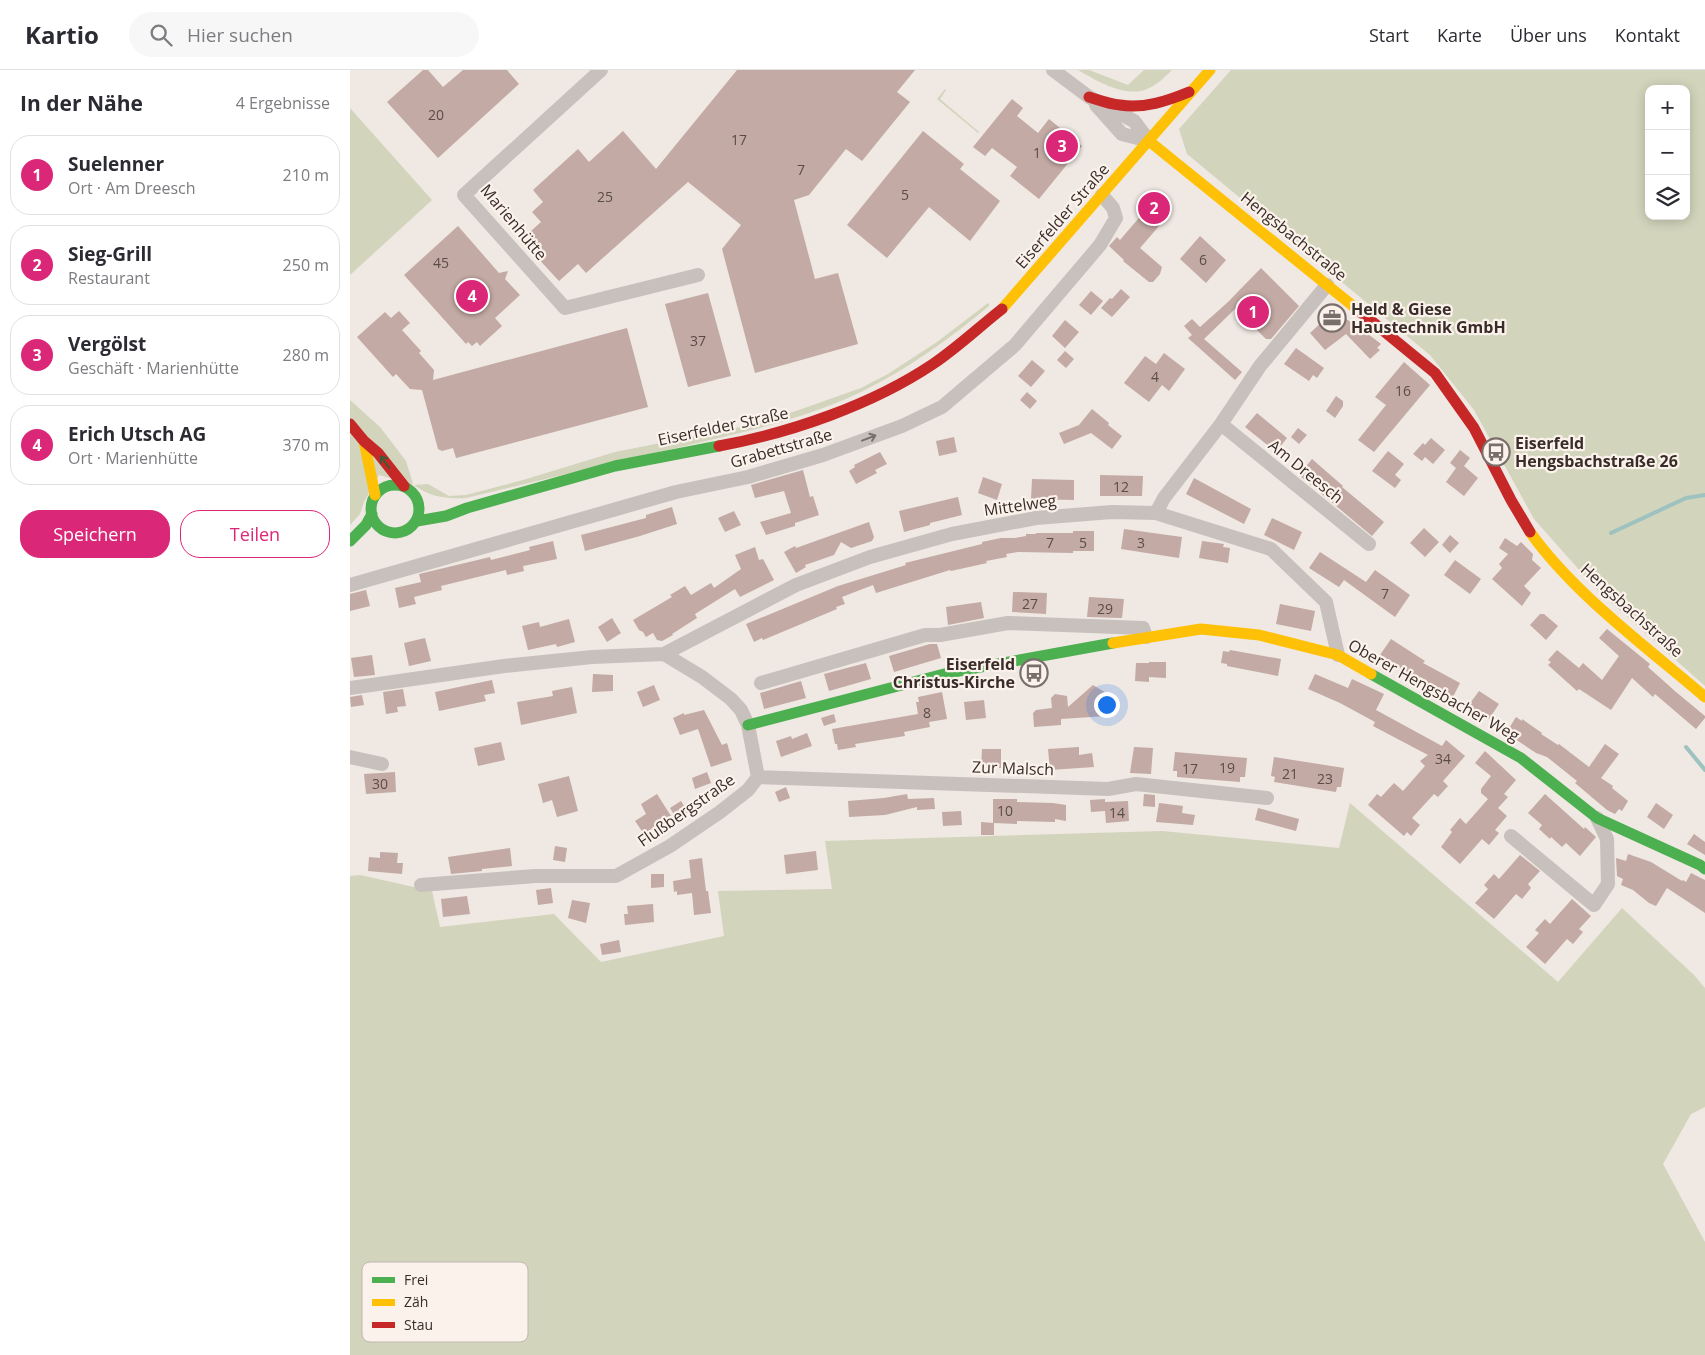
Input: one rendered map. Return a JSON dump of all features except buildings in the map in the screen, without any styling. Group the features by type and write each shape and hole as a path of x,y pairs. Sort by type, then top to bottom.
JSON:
{"street":[{"name":"Marienhütte","path":"601,70 464,195 564,308 698,275"},
{"path":"1053,70 1089,97 1134,121 1150,141"},
{"name":"Eiserfelder Straße","path":"417,521 446,516 467,508 615,466 648,458 741,442 787,430 884,392 933,364 1006,306 1210,70"},
{"path":"1089,97 1122,106 1141,107 1167,101 1193,90"},
{"name":"Hengsbachstraße","path":"1150,141 1435,373 1478,434 1510,500 1533,536 1595,602 1705,697"},
{"name":"Grabettstraße","path":"350,584 676,492 748,478 823,455 902,426 942,407 1015,345 1100,245 1116,218 1113,208 1102,195"},
{"path":"1156,513 1164,498 1221,424 1260,366 1327,285"},
{"path":"350,424 364,441 378,452 404,486 417,497 420,505 420,514 412,528 397,533 389,533 382,529 374,520 372,502 375,496 388,486 404,486"},
{"name":"Am Dreesch","path":"1221,424 1369,544"},
{"path":"364,441 375,496"},
{"name":"Eiserfelder Straße","path":"417,497 434,504 467,508"},
{"name":"Mittelweg","path":"664,654 796,585 870,557 952,534 1036,518 1112,512 1156,513 1271,549 1326,602 1338,655"},
{"path":"350,542 366,525 372,514"},
{"path":"350,542 382,529"},
{"path":"762,683 925,635 940,635 1008,623 1144,628 1146,637"},
{"name":"Oberer Hengsbacher Weg","path":"748,725 948,673 1146,637 1201,629 1259,635 1338,655 1521,758 1598,818 1705,869"},
{"path":"350,688 504,666 592,657 664,654"},
{"name":"Flußbergstraße","path":"421,885 535,876 616,876 670,846 720,812 748,790 758,777 748,725 741,710 732,699 702,677 664,654"},
{"path":"350,757 382,764"},
{"name":"Zur Malsch","path":"758,777 1108,789 1136,784 1266,798"},
{"path":"1510,836 1594,905 1608,884 1607,839 1598,818"}],"green space":[{"path":"1078,70 1089,70 1128,85 1144,70 1172,70 1161,81 1147,89 1130,91 1111,87"},
{"path":"1231,70 1705,70 1705,686 1597,590 1534,519 1474,410 1430,355 1187,154 1179,129"},
{"path":"945,89 940,99 978,133 937,99"},
{"path":"350,108 432,200 350,275"},
{"path":"988,303 989,306 959,330 895,374 848,398 796,417 756,429 466,498 439,496 426,492 414,485 428,484 449,496 466,495 615,452 736,428 796,411 861,388 888,374 937,342"},
{"path":"350,400 380,427 406,461 413,484 379,475 364,502 360,514 350,525"},
{"path":"1350,803 1558,982 1622,908 1694,975 1705,988 1705,1107 1691,1114 1663,1164 1705,1242 1705,1355 350,1355 350,876 360,875 432,891 440,927 554,914 601,962 724,936 718,891 832,889 825,841 1162,831 1339,848"}],"waterway":[{"path":"1611,533 1686,498 1705,495"},
{"path":"1686,747 1705,770"}],"traffic: fast":[{"path":"417,521 446,516 467,508 615,466 719,446"},
{"path":"390,485 400,485 412,492 419,504 419,509 419,514 412,526 400,533 390,533 382,529 375,522 371,514 371,504 375,496 382,489 390,485"},
{"path":"350,541 366,525 372,514"},
{"path":"748,725 948,673 1113,643"},
{"path":"1371,674 1521,758 1597,818 1705,869"}],"traffic: slow":[{"path":"1002,309 1210,70"},
{"path":"1149,141 1358,310"},
{"path":"364,441 375,495"},
{"path":"1530,532 1548,555 1590,599 1705,697"},
{"path":"1113,643 1201,629 1259,635 1338,655 1371,674"}],"traffic: jam":[{"path":"1089,97 1104,102 1138,106 1164,101 1189,92"},
{"path":"719,446 774,433 830,416 884,392 942,358 1002,309"},
{"path":"1358,310 1435,373 1474,428 1511,500 1530,532"},
{"path":"350,424 364,441 378,453 404,486"}],"place":[{"name":"Vergölst","path":"1062,146"},
{"name":"Sieg-Grill","path":"1154,208"},
{"name":"Erich Utsch AG","path":"472,296"},
{"name":"Suelenner","path":"1253,312"},
{"name":"Held & Giese Haustechnik GmbH","path":"1332,318"},
{"name":"Eiserfeld Hengsbachstraße 26","path":"1496,452"},
{"name":"Eiserfeld Christus-Kirche","path":"1034,673"}]}
